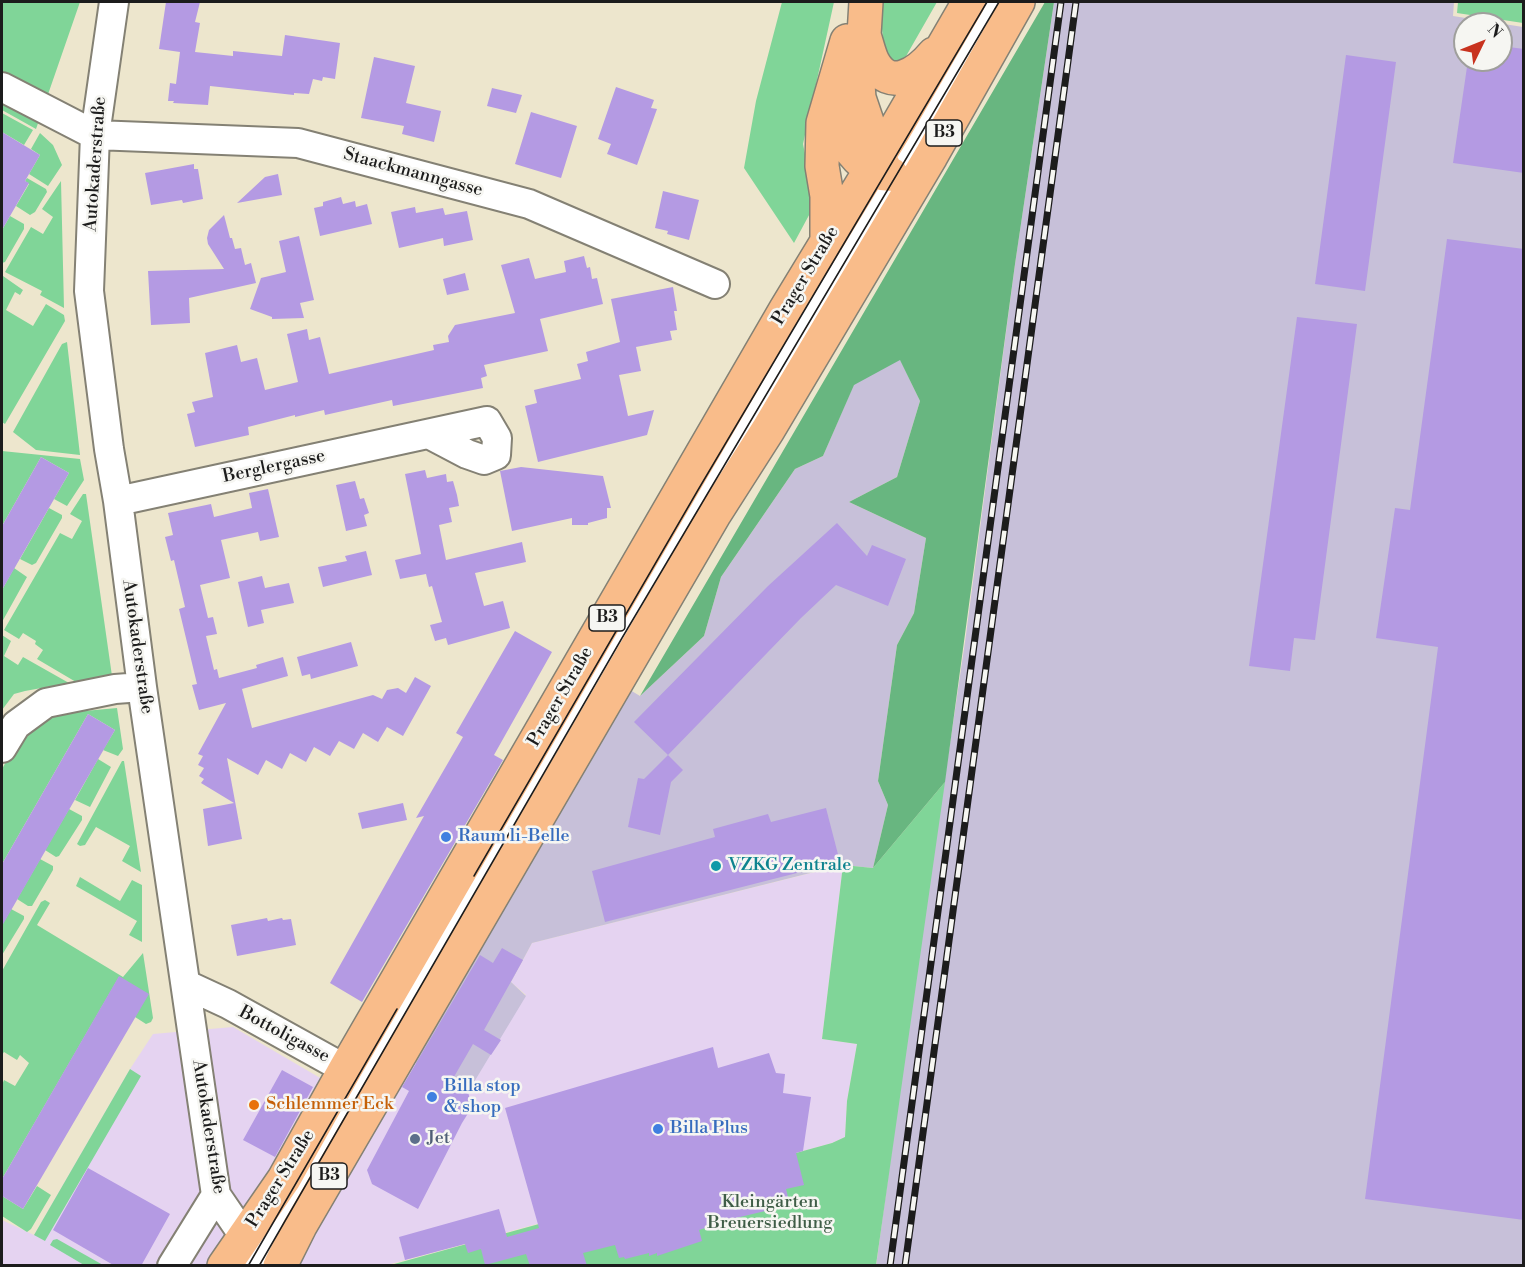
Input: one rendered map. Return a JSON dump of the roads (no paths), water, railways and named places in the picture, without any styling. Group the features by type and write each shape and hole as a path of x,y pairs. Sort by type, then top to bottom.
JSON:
{"main road":[{"path":"827,239 827,196 822,166 823,123 859,2"},
{"path":"866,2 864,35 857,72 859,98 891,192 889,210 876,248"},
{"name":"Prager Straße","path":"224,1266 265,1255 300,1226 362,1078 827,239 883,171 944,44 996,5"},
{"name":"Prager Straße","path":"265,1255 284,1179 362,1078 768,430 931,156 996,5"},
{"path":"864,35 872,60 880,73 892,78 909,75 922,68 944,44"},
{"path":"833,88 838,124 844,141 854,156 883,171 911,168 931,156"}],"street":[{"name":"Autokaderstraße","path":"114,2 95,135 88,291 142,687 216,1195 265,1255"},
{"path":"362,1078 883,171 996,5"},
{"path":"2,87 95,135"},
{"name":"Staackmanngasse","path":"95,135 298,143 529,204 715,284"},
{"name":"Berglergasse","path":"118,501 429,434"},
{"path":"2,748 16,724 46,703 115,689 142,687"},
{"name":"Bottoligasse","path":"187,985 228,1004 362,1078"},
{"path":"172,1266 216,1195"}],"tram line":[{"path":"474,876 698,490 987,2"},
{"path":"259,1266 622,638 999,2"},
{"path":"248,1266 397,1009"}],"railway":[{"path":"890,1266 1061,2"},
{"path":"905,1266 1076,2"}],"place":[{"name":"Raum li-Belle","path":"446,837"},
{"name":"VZKG Zentrale","path":"716,866"},
{"name":"Billa stop & shop","path":"432,1097"},
{"name":"Schlemmer Eck","path":"254,1105"},
{"name":"Billa Plus","path":"658,1129"},
{"name":"Jet","path":"415,1139"}],"park label":[{"name":"Kleingärten Breuersiedlung","path":"770,1213"}]}
